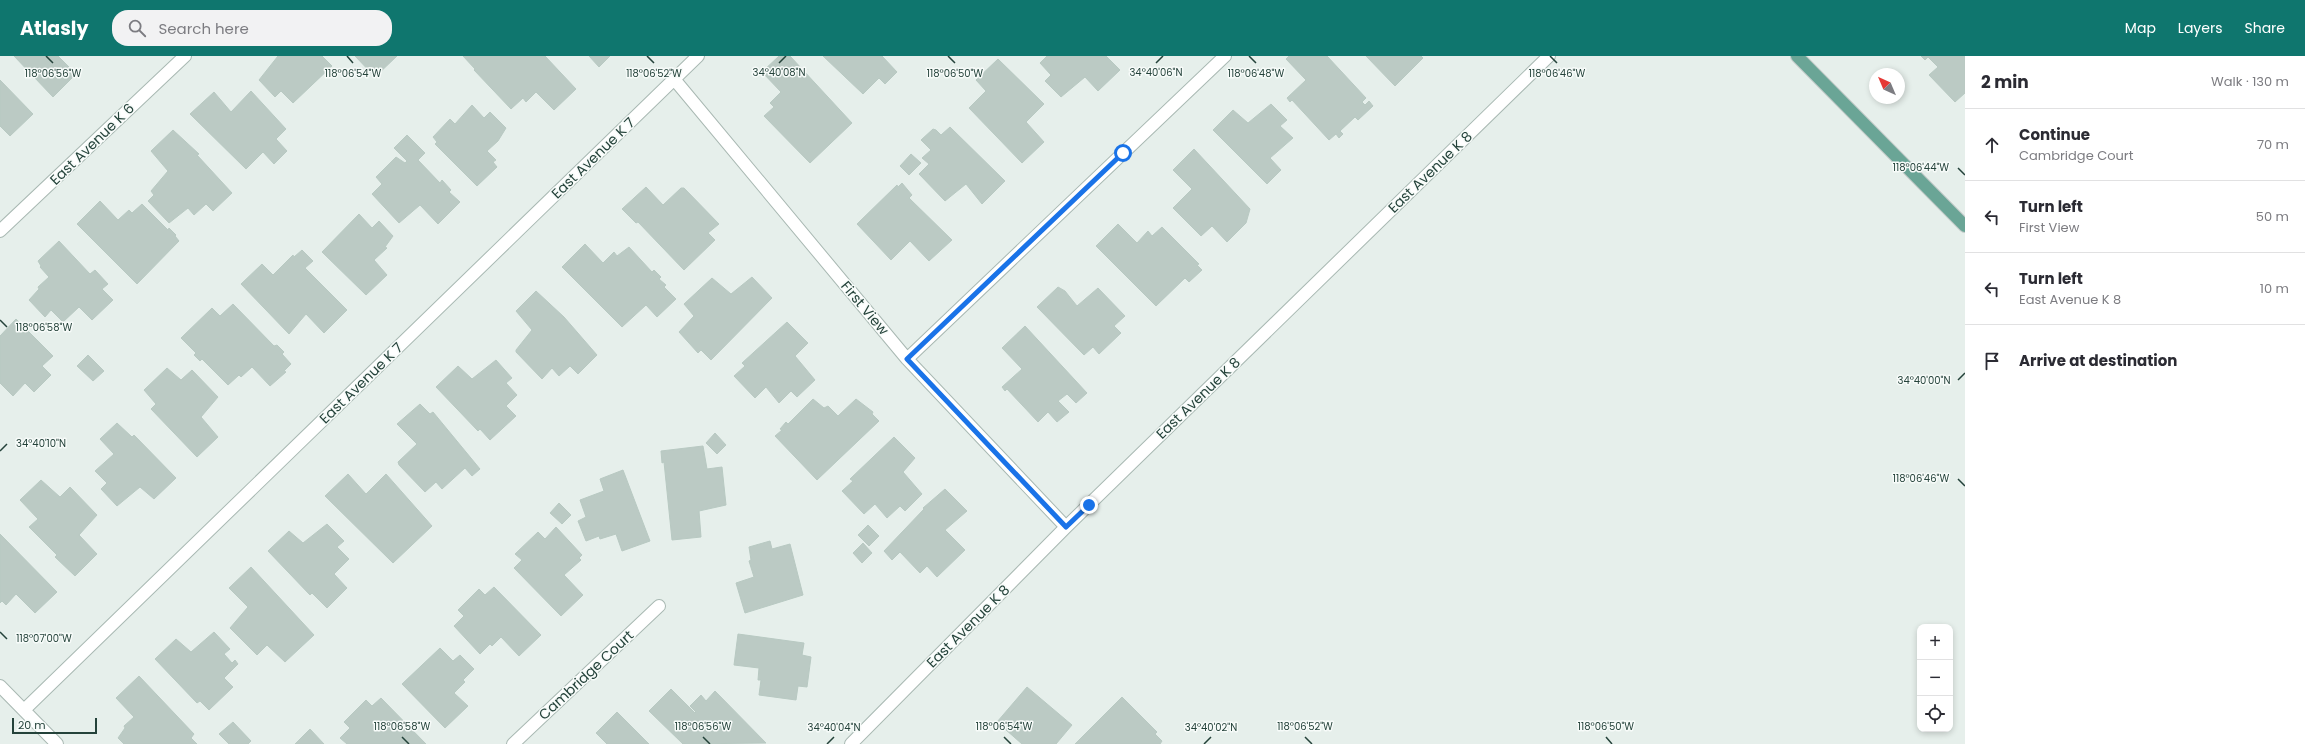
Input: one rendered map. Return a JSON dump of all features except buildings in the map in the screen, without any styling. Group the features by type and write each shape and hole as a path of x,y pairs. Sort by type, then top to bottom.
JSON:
{"main road":[{"path":"1798,56 1965,226"}],"street":[{"name":"East Avenue K 6","path":"0,231 185,56"},
{"name":"East Avenue K 7","path":"24,710 698,56"},
{"path":"907,359 1225,56"},
{"name":"East Avenue K 8","path":"851,744 1066,527 1549,56"},
{"name":"First View","path":"674,79 907,359 1066,527"},
{"name":"Cambridge Court","path":"513,744 659,606"},
{"path":"0,686 56,744"}],"route":[{"path":"1089,505 1066,527 907,359 1123,153"}]}
